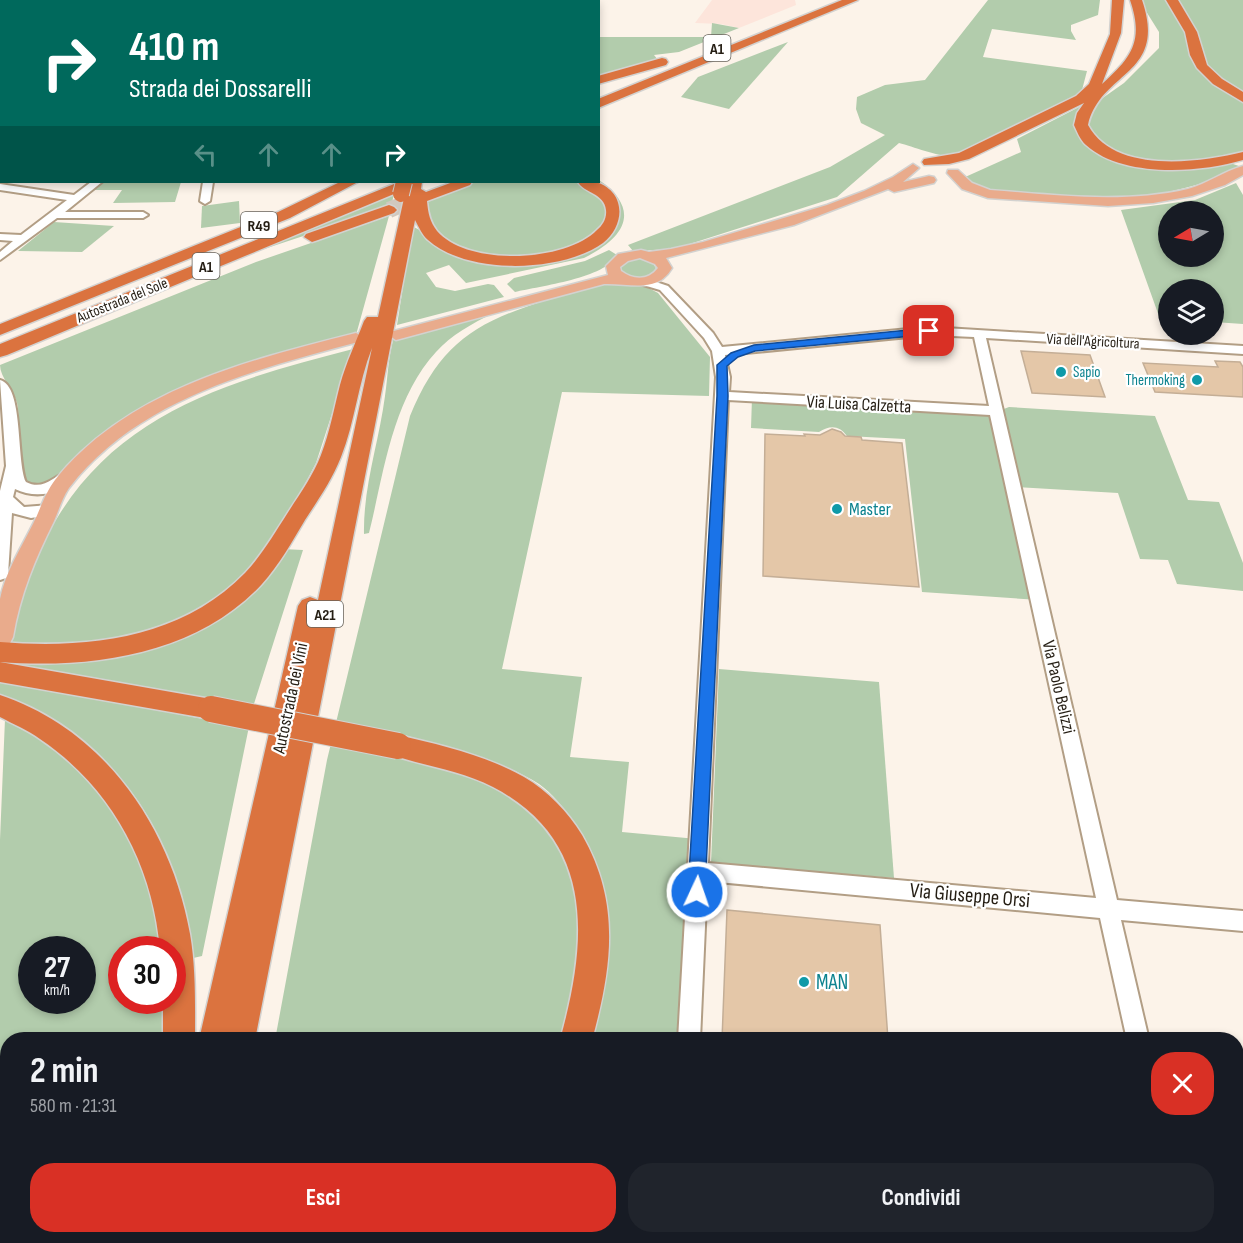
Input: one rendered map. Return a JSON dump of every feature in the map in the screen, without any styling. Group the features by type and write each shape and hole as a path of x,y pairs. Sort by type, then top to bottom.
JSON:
{"highway":[{"name":"A1","path":"600,95 835,0"},
{"name":"A1","path":"600,103 852,0"},
{"path":"1110,0 1117,15"},
{"path":"929,162 964,156 1086,96 1095,85 1115,34 1118,0"},
{"path":"1128,0 1142,34"},
{"path":"1136,0 1141,15 1140,49 1128,69 1085,110 1081,125 1088,138 1110,153 1143,163 1184,167 1214,164 1243,156"},
{"path":"1172,0 1174,8 1188,27 1202,67 1217,81 1243,98"},
{"path":"600,112 756,51 866,2"},
{"path":"647,93 751,48 823,12"},
{"path":"600,80 636,71 678,56 600,87"},
{"path":"953,173 968,158 1077,105 1106,88"},
{"path":"165,263 277,213 330,183"},
{"name":"R49","path":"0,330 284,215 349,183"},
{"name":"R49","path":"0,361 410,189 448,183"},
{"path":"457,183 410,189 424,227 437,239 466,254 518,261 567,254 591,244 605,234 614,220 614,208 603,192 587,183"},
{"name":"Autostrada dei Vini","path":"217,1032 373,321 410,189"},
{"name":"Autostrada dei Vini","path":"240,1032 410,189"},
{"name":"Autostrada del Sole","path":"0,340 410,189"},
{"name":"Autostrada del Sole","path":"0,351 410,189"},
{"path":"2,628 74,654 133,646 188,626 220,607 248,584 274,554 327,464 339,433 352,376 373,321"},
{"path":"0,672 211,709 398,746 470,766 513,784 545,809 573,844 585,869 593,894 596,921 593,974 578,1032"},
{"path":"0,705 43,726 67,741 92,762 130,810 139,826 158,870 175,941 179,986 179,1032"}],"main road":[{"path":"617,274 614,264 623,257 671,255 792,221 892,184 909,173 916,165 929,162 947,166 960,182 978,192"},
{"path":"913,168 916,175 978,192 1082,201 1145,200 1200,190 1243,170"},
{"path":"397,332 604,280 617,274 644,282 664,277 681,260 794,225 907,183 949,178 953,173"},
{"path":"650,256 661,261 664,277"},
{"path":"2,628 20,569 60,487 90,454 114,434 182,395 265,363 355,342 237,379 167,410 111,447 50,510"}],"street":[{"path":"0,257 96,183"},
{"path":"205,201 208,183"},
{"path":"0,186 76,198"},
{"path":"54,215 143,215"},
{"path":"0,237 24,239"},
{"path":"664,277 709,336 720,358 723,396 689,1032"},
{"name":"Via dell'Agricoltura","path":"747,349 929,331 1243,350"},
{"name":"Via Paolo Belizzi","path":"979,334 1136,1032"},
{"path":"709,336 747,349"},
{"path":"720,358 747,349"},
{"path":"0,384 10,404 18,492 25,498 44,502 50,510 19,512 10,506 6,497"},
{"name":"Via Luisa Calzetta","path":"723,396 996,411"},
{"path":"14,466 20,485 33,490 53,487 69,476"},
{"path":"0,574 6,497 14,466"},
{"name":"Via Giuseppe Orsi","path":"698,871 1243,921"}],"shaded area":[{"path":"712,0 795,0 796,5 739,28 721,24 695,23"}],"green space":[{"path":"988,0 1100,0 1098,15 1071,25 1071,31 1076,40 992,29 983,57 1087,71 1078,97 955,156 936,154 899,143 837,197 674,249 633,251 628,245 830,167 885,135 861,123 856,109 857,97 885,85 925,80"},
{"path":"1139,0 1169,0 1182,22 1193,56 1243,101 1243,154 1237,157 1163,165 1108,151 1084,121 1097,102 1124,83 1159,48 1159,32"},
{"path":"1174,0 1243,0 1243,96 1206,68"},
{"path":"712,23 739,28 679,52 654,55 658,60 600,78 600,37 711,37"},
{"path":"788,42 729,109 681,97 698,77"},
{"path":"1081,106 1079,113 1097,149 1184,169 1230,163 1239,166 1219,177 1186,188 1114,199 1044,197 1000,192 980,188 963,178 1021,152 1017,139"},
{"path":"600,181 621,202 624,213 623,223 610,242 584,258 466,283 449,265 426,273 436,287 455,291 488,284 494,285 504,297 397,325 414,227 469,257 564,258 618,216 590,183 600,183"},
{"path":"96,183 181,183 175,202 113,203 122,190 87,190"},
{"path":"469,183 580,183 607,204 606,226 565,252 509,258 457,248 430,228 424,199"},
{"path":"1236,183 1243,195 1243,324 1224,323 1224,279 1158,279 1158,313 1121,210 1158,205 1158,267 1224,267 1224,201 1188,201"},
{"path":"394,194 391,207 258,251"},
{"path":"239,201 240,223 201,228 202,206"},
{"path":"389,216 356,335 165,399 60,480 38,487 23,483 18,441 17,403 2,375 0,365 256,262"},
{"path":"54,222 114,226 82,252 18,251"},
{"path":"609,250 617,255 610,263 600,270 571,280 515,292 507,284 514,278 585,261"},
{"path":"632,258 648,260 656,268 643,277 627,275 619,268"},
{"path":"620,282 643,285 658,293 710,357 709,396 562,392 502,669 582,677 570,757 629,762 622,832 697,839 690,1032 590,1032 606,973 607,907 591,854 573,821 549,792 523,775 472,755 401,734 392,753 486,778 553,824 585,907 566,1032 276,1032 327,760 410,416 433,372 461,340 497,318 519,309"},
{"path":"493,313 448,340 421,371 399,415 385,462 369,533 364,534 366,499 394,337"},
{"path":"353,349 316,463 279,534 261,561 209,606 128,642 27,648 10,644 30,574 55,522 85,480 120,446 159,418 203,396 250,378"},
{"path":"752,398 996,412 1009,407 1155,416 1188,500 1219,502 1243,563 1243,591 1177,584 1168,560 1140,559 1118,493 1015,487 1039,600 922,592 905,439 847,436 834,427 819,432 751,428"},
{"path":"282,549 303,550 253,707 202,956 189,959 174,876 151,822 138,802 109,765 73,734 48,717 0,697 0,680 219,722 228,703 28,669 0,659 157,644"},
{"path":"719,669 879,682 894,878 711,863"},
{"path":"5,719 27,731 67,759 101,793 129,834 148,879 161,936 108,936 108,1014 167,1014 167,1032 0,1032 0,840"}],"building":[{"name":"Sapio","path":"1021,351 1090,355 1105,397 1032,393"},
{"name":"Thermoking","path":"1215,361 1240,362 1243,367 1243,397 1155,392 1143,363 1218,367"},
{"name":"Master","path":"832,429 845,436 861,437 862,440 902,443 919,587 763,576 765,434 820,435"},
{"name":"MAN","path":"727,910 880,925 887,1032 722,1032"}],"tunnel":[{"path":"389,210 425,195"}],"place":[{"name":"Sapio","path":"1061,372"},
{"name":"Thermoking","path":"1197,380"},
{"name":"Master","path":"837,509"},
{"name":"MAN","path":"804,982"}],"route":[{"path":"697,892 723,396 722,365 734,355 754,348 929,331"}]}
